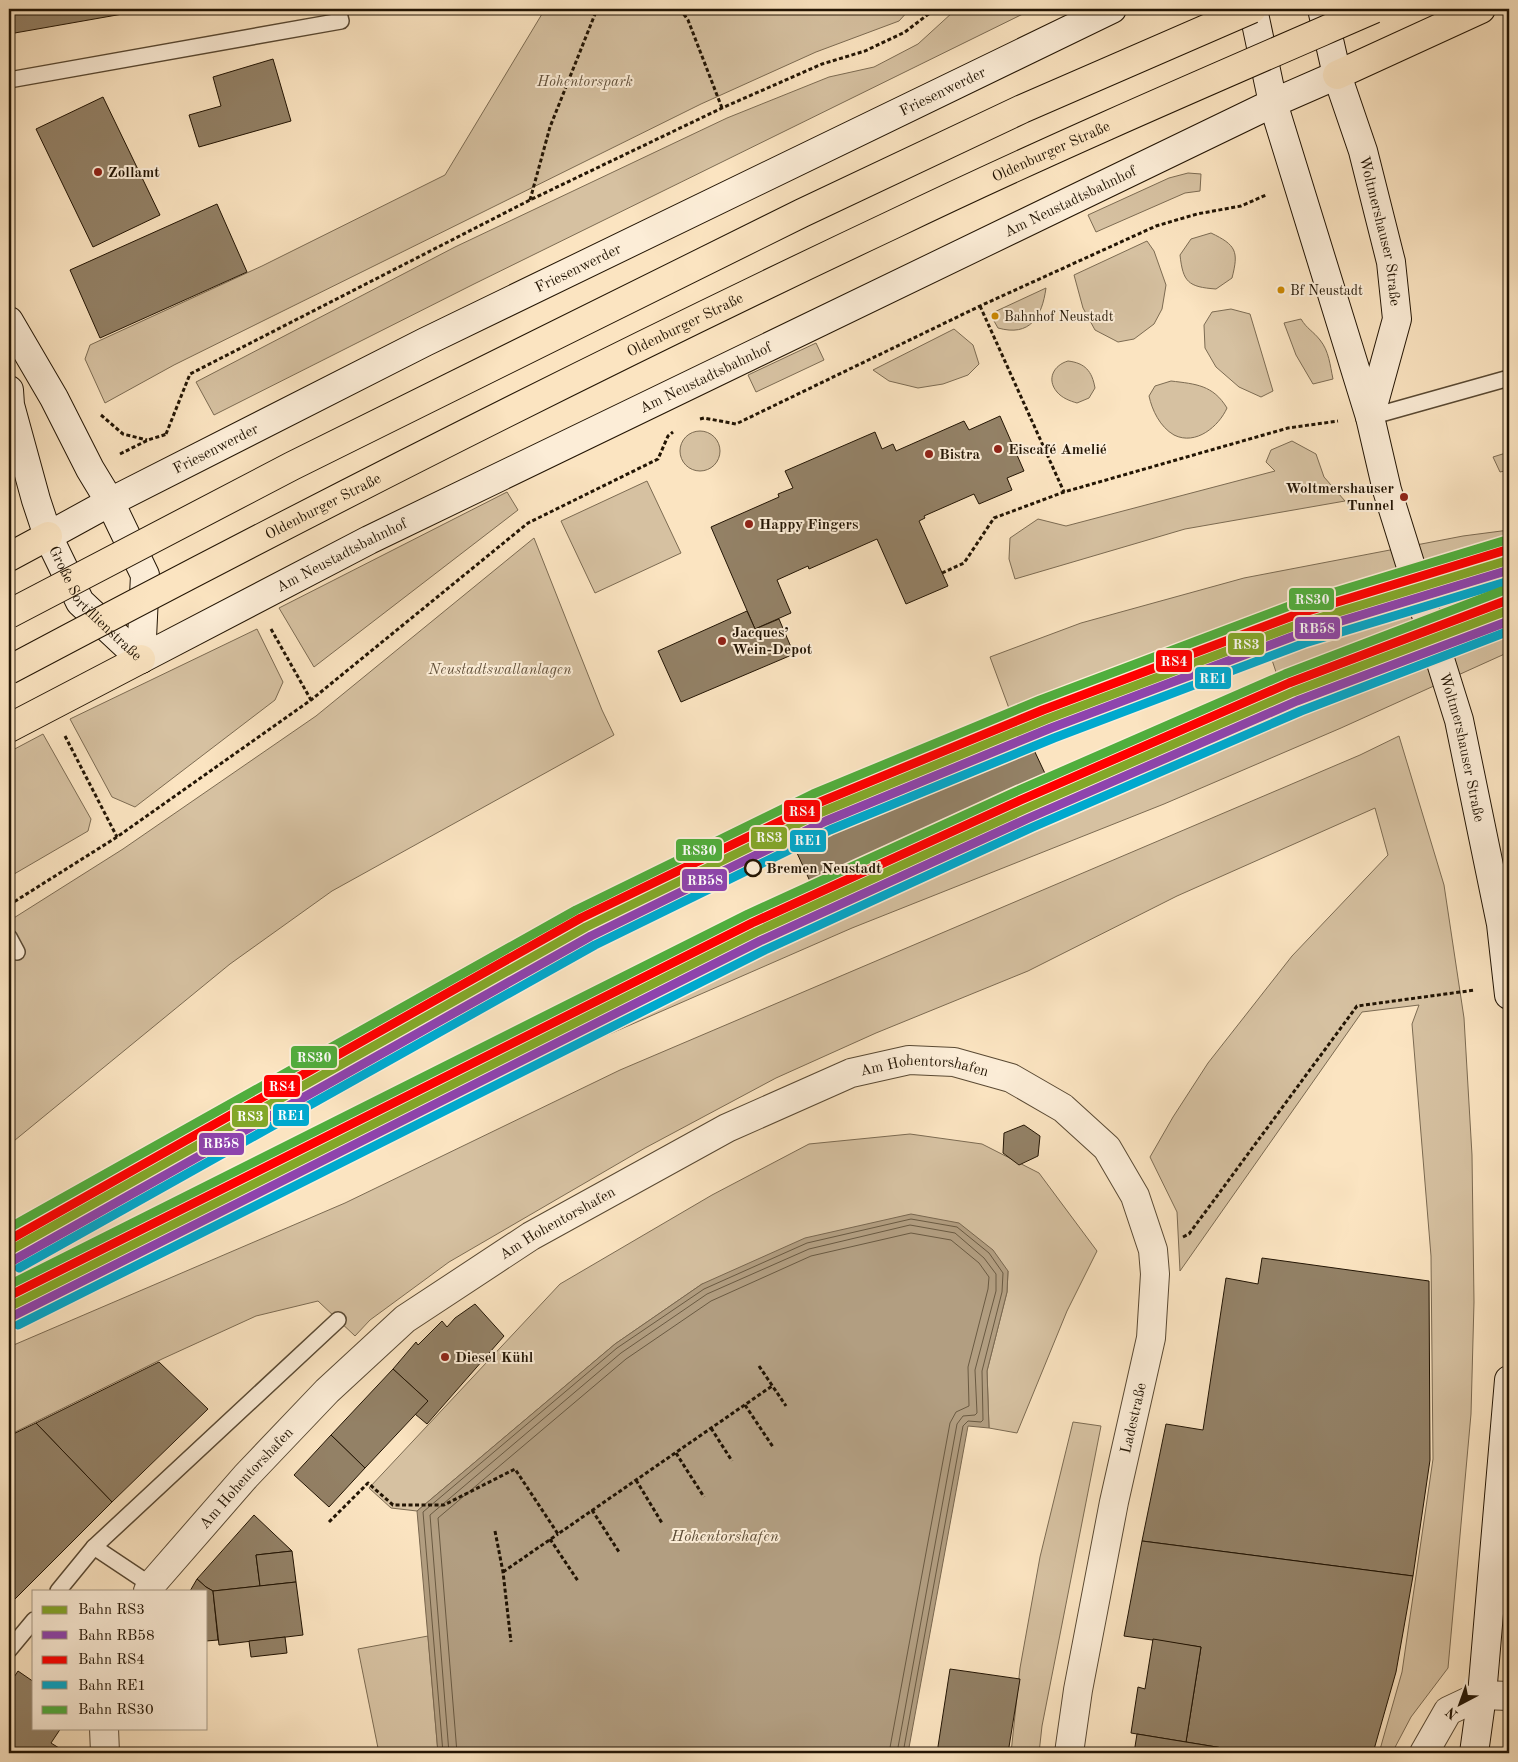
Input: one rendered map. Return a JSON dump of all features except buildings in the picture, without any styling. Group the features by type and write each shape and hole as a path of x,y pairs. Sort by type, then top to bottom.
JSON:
{"highway":[{"path":"9,614 292,466 802,213 1022,109 1253,9"},
{"name":"Oldenburger Straße","path":"9,670 376,478 894,224 1100,129 1374,9"},
{"path":"1337,75 1482,9"},
{"path":"9,557 48,536"},
{"path":"9,728 141,659"}],"street":[{"name":"Friesenwerder","path":"48,536 110,502 425,342 1112,9"},
{"name":"Woltmershauser Straße","path":"1253,9 1273,102 1370,417 1387,490 1458,720 1501,924 1509,995"},
{"name":"Woltmershauser Straße","path":"1322,9 1337,75 1363,151 1391,262 1397,319 1370,417"},
{"name":"Am Neustadtsbahnhof","path":"141,659 378,536 1273,102 1337,75"},
{"name":"Große Sortillienstraße","path":"9,321 54,398 90,469 110,502 145,575 141,659"},
{"name":"Große Sortillienstraße","path":"9,390 10,405 48,536 80,602 141,659"},
{"name":"Am Hohentorshafen","path":"150,1588 246,1476 327,1391 405,1319 531,1236 727,1128 852,1073 909,1060 954,1062 1011,1078 1063,1108"},
{"name":"Ladestraße","path":"1063,1108 1106,1148 1135,1196 1153,1250 1155,1274 1151,1338 1114,1502 1078,1690 1069,1753"},
{"path":"1474,1753 1482,1695 1509,1380"},
{"path":"1424,1753 1448,1711 1482,1695 1509,1696"},
{"path":"104,1730 105,1753"}],"lane":[{"path":"9,80 341,21 338,9"},
{"path":"1370,417 1509,378"},
{"path":"9,937 17,952"},
{"path":"59,1590 94,1547 338,1320"},
{"path":"94,1547 150,1588"},
{"path":"9,1650 32,1622"}],"path":[{"path":"530,200 550,127 597,9"},
{"path":"680,9 688,20 722,108"},
{"path":"166,434 190,374 530,200 722,108 822,64 865,50 905,32 935,9"},
{"path":"696,419 704,418 736,424 980,306 1156,226 1197,214 1241,206 1297,182"},
{"path":"980,306 1064,492"},
{"path":"942,573 964,563 994,518 1064,492 1288,428 1370,417"},
{"path":"9,905 117,837 311,700 528,523 658,459 668,436 674,431"},
{"path":"266,621 311,700"},
{"path":"64,732 117,837"},
{"path":"1153,1250 1189,1234 1357,1006 1470,990"},
{"path":"759,1366 786,1406"},
{"path":"503,1572 772,1386"},
{"path":"745,1405 773,1447"},
{"path":"711,1428 732,1461"},
{"path":"676,1453 704,1497"},
{"path":"329,1522 368,1483 394,1505 444,1505 515,1469 558,1534"},
{"path":"636,1480 662,1523"},
{"path":"592,1510 619,1552"},
{"path":"495,1531 503,1572 511,1642"},
{"path":"550,1539 578,1581"}],"green space":[{"name":"Hohentorspark","path":"545,9 910,9 899,21 816,52 701,104 174,365 105,403 85,359 90,345 262,266 445,175"},
{"path":"960,9 1033,9 474,284 214,415 196,382 455,247 727,118 829,77 874,67 918,44 953,12"},
{"path":"1188,173 1201,174 1200,191 1185,193 1096,232 1088,215 1169,178"},
{"path":"1211,233 1226,241 1234,250 1235,255 1232,278 1216,289 1199,287 1189,281 1185,277 1180,255 1191,239"},
{"path":"1147,241 1154,251 1166,285 1162,309 1154,324 1134,339 1118,342 1095,330 1083,308 1074,275"},
{"path":"1046,288 1037,316 1026,327 1018,330 998,328 990,314"},
{"path":"1231,309 1250,314 1273,391 1261,397 1239,387 1216,367 1205,348 1204,325 1212,312"},
{"path":"1301,319 1323,344 1329,358 1333,379 1313,384 1296,355 1284,323"},
{"path":"954,329 973,345 979,364 968,375 943,384 918,388 889,381 873,370"},
{"path":"816,343 824,360 756,392 748,375"},
{"path":"1068,361 1079,364 1087,369 1092,377 1095,388 1089,398 1077,403 1059,394 1052,382 1055,369"},
{"path":"1171,381 1203,387 1216,394 1222,400 1227,408 1213,427 1198,436 1190,438 1174,435 1165,428 1157,418 1149,396 1155,386"},
{"path":"704,431 711,434 717,440 720,451 719,459 711,468 704,471 696,471 689,468 681,459 680,447 683,440 692,432"},
{"path":"1292,441 1316,454 1324,477 1345,501 1185,529 1015,579 1009,559 1010,538 1038,519 1066,526 1275,471 1266,462 1271,450"},
{"path":"1509,452 1509,470 1500,472 1493,457"},
{"path":"647,481 681,553 595,593 561,521"},
{"path":"507,492 518,510 314,667 279,608"},
{"path":"1509,530 1509,538 1315,594 1176,644 1010,711 990,657 1081,623 1244,578 1463,536"},
{"name":"Neustadtswallanlagen","path":"534,538 602,710 614,735 332,891 230,964 9,1145 9,921 123,849 316,716"},
{"path":"1509,571 1509,598 1280,684 1267,645"},
{"path":"1509,625 1509,652 1341,728 1164,804 852,928 582,1046 577,1035 764,944 1023,822 1327,691"},
{"path":"257,629 283,682 275,700 135,807 112,797 70,719"},
{"path":"43,734 91,819 88,831 9,877 9,752"},
{"path":"1399,736 1444,885 1464,1018 1472,1155 1474,1302 1471,1414 1448,1668 1411,1717 1392,1753 1379,1753 1402,1672 1433,1459 1431,1256 1412,1024 1419,1005 1362,1012 1180,1271 1177,1212 1150,1157 1208,1063 1292,956 1388,855 1375,808 1177,896 1028,971 876,1033 776,1078 645,1148 449,1262 370,1320 355,1336 318,1301 256,1316 162,1359 9,1435 9,1347 345,1203 620,1070 1360,755"},
{"path":"910,1134 982,1144 1039,1173 1097,1251 1067,1311 1017,1433 989,1428 987,1371 1007,1292 1008,1271 702,1284 615,1344 417,1511 391,1508 369,1488 560,1284 712,1195 809,1144"},
{"path":"1073,1422 1101,1426 1042,1726 1039,1753 1011,1753 1020,1668 1040,1557"},
{"path":"428,1636 438,1753 379,1753 358,1649"}],"water":[{"name":"Hohentorshafen","path":"911,1214 959,1223 993,1250 1008,1271 1007,1292 987,1371 989,1428 968,1426 908,1753 438,1753 417,1511 615,1344 702,1284 805,1238"}],"rail line":[{"name":"RS30","path":"9,1228 576,910 813,794 1040,700 1292,605 1503,541"},
{"name":"RS4","path":"9,1240 581,918 818,803 1043,710 1295,615 1506,550"},
{"name":"RS3","path":"9,1251 586,927 822,812 1047,719 1299,624 1509,560"},
{"name":"RB58","path":"14,1260 591,936 826,821 1051,728 1302,633 1509,570"},
{"name":"RE1","path":"19,1268 595,945 830,830 1054,738 1305,643 1509,581"},
{"name":"RS30","path":"9,1285 748,914 1017,791 1285,674 1502,591"},
{"name":"RS4","path":"9,1296 752,923 1021,800 1289,683 1505,601"},
{"name":"RS3","path":"9,1307 756,932 1025,809 1293,692 1509,610"},
{"name":"RB58","path":"13,1316 760,941 1029,818 1297,701 1509,621"},
{"name":"RE1","path":"18,1325 765,950 1033,827 1301,711 1509,631"}],"place":[{"name":"Zollamt","path":"98,172"},
{"name":"Bf Neustadt","path":"1281,290"},
{"name":"Bahnhof Neustadt","path":"995,316"},
{"name":"Eiscafé Amelié","path":"998,449"},
{"name":"Bistra","path":"929,454"},
{"name":"Woltmershauser Tunnel","path":"1404,497"},
{"name":"Happy Fingers","path":"749,524"},
{"name":"Jacques’ Wein-Depot","path":"722,641"},
{"name":"Bremen Neustadt","path":"753,868"},
{"name":"Diesel Kühl","path":"445,1357"}]}
